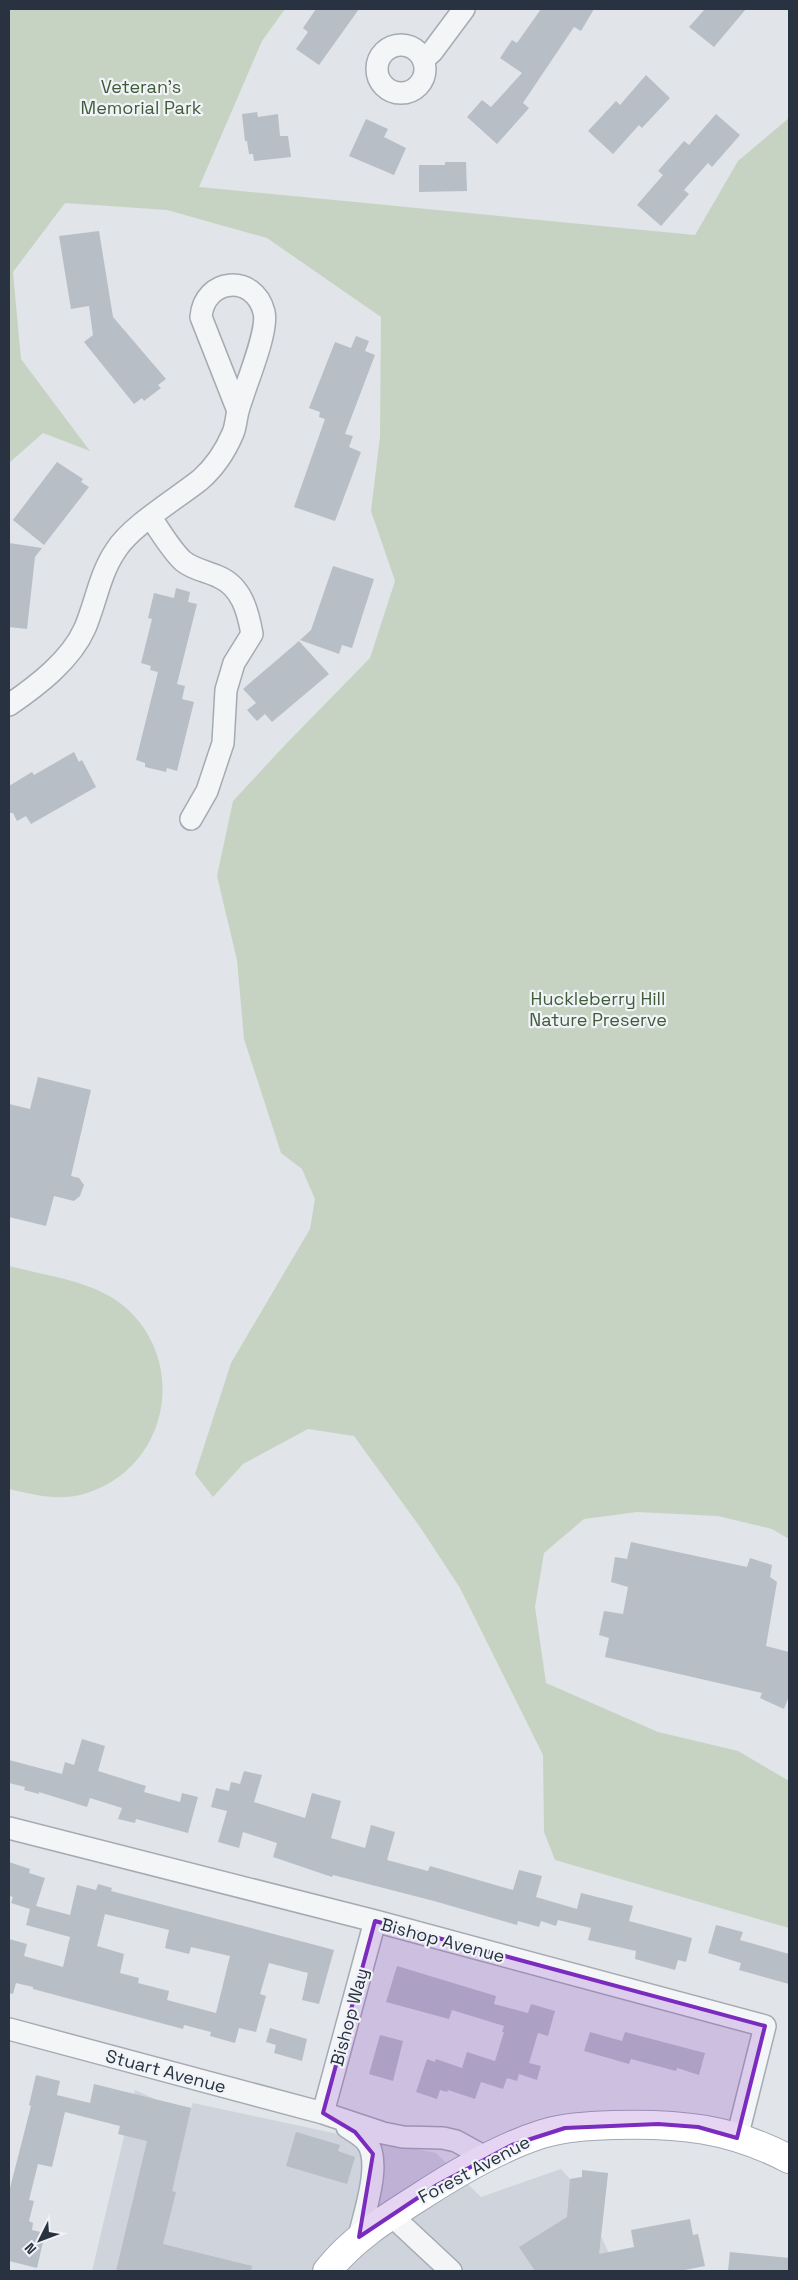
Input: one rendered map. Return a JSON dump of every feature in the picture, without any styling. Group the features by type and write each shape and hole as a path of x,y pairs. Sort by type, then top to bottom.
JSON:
{"main road":[{"name":"Forest Avenue","path":"327,2271 359,2237 437,2185 512,2145 565,2128 658,2124 698,2127 738,2138 789,2159"}],"street":[{"path":"423,60 432,52 464,9"},
{"path":"9,706 42,680 68,654 85,629 108,563 125,538 211,470 234,432 238,411 263,334 264,313 259,299 249,289 237,284 223,286 209,294 202,305 201,317 238,411"},
{"path":"151,518 181,560 194,568 220,577 237,591 246,607 252,634 234,663 226,690 223,743 207,791 190,819"},
{"name":"Bishop Avenue","path":"9,1828 375,1921 764,2026 738,2138"},
{"name":"Bishop Way","path":"323,2113 375,1921"},
{"name":"Stuart Avenue","path":"9,2029 323,2113 383,2134 403,2137 444,2138 456,2141 487,2158"},
{"name":"Stuart Avenue","path":"323,2113 356,2132 367,2142 373,2154 374,2167 359,2237"},
{"path":"391,2215 451,2271"}],"highlighted area":[{"path":"375,1921 765,2026 737,2138 698,2127 658,2124 565,2128 512,2145 437,2185 359,2237 373,2154 355,2132 323,2113"}],"shaded area":[{"path":"135,2090 157,2100 191,2108 193,2103 436,2153 481,2197 561,2169 570,2179 608,2173 601,2236 617,2271 92,2271"}],"green space":[{"path":"9,9 285,9 262,41 199,187 695,235 738,161 789,118 789,1539 772,1529 718,1516 637,1512 584,1519 544,1553 535,1607 546,1683 658,1732 738,1751 789,1781 789,1928 555,1860 544,1832 543,1755 460,1588 420,1527 354,1436 308,1429 243,1464 213,1497 195,1474 231,1363 310,1229 315,1199 302,1169 281,1153 244,1039 237,960 217,876 233,801 370,658 395,581 371,511 380,437 381,317 267,238 167,210 65,203 13,272 21,359 90,451 43,433 9,463"},
{"path":"9,1266 70,1280 113,1298 125,1307 145,1330 157,1356 162,1384 160,1411 151,1437 136,1461 115,1480 87,1493 77,1496 58,1497 9,1489"}],"building":[{"path":"316,9 359,9 319,65 296,49 308,32 303,28"},
{"path":"541,9 594,9 581,31 574,27 523,103 529,108 497,144 467,117 482,100 491,107 522,73 500,58 512,40 517,43"},
{"path":"705,9 746,9 714,47 689,27"},
{"path":"646,75 670,98 642,128 639,125 613,154 588,131 616,101 620,105"},
{"path":"257,112 258,117 278,114 280,136 288,136 291,157 254,161 253,154 249,154 247,141 245,141 242,114"},
{"path":"716,114 740,135 712,167 708,163 684,190 689,194 661,226 637,205 663,175 658,171 684,141 689,145"},
{"path":"366,119 388,129 384,137 406,148 394,175 349,156"},
{"path":"445,162 466,162 467,191 419,192 419,165 445,165"},
{"path":"99,231 113,317 166,379 158,385 161,388 144,401 142,398 134,404 84,342 93,335 89,306 71,309 59,236"},
{"path":"356,336 369,341 365,351 375,355 345,434 353,436 349,447 361,452 335,521 294,507 325,419 319,417 320,412 309,408 335,342 351,348"},
{"path":"57,462 83,479 81,482 89,487 44,545 13,520"},
{"path":"9,543 42,548 35,557 27,629 9,627"},
{"path":"333,566 374,579 352,648 342,645 339,654 300,640 311,630"},
{"path":"176,588 190,592 188,602 197,604 177,684 185,686 182,699 194,702 177,771 167,768 166,772 145,767 145,763 136,760 158,672 150,670 151,666 141,663 152,619 148,618 154,593 174,598"},
{"path":"299,641 329,674 272,722 265,714 257,721 247,710 256,703 243,689"},
{"path":"74,752 79,762 82,760 96,787 31,824 26,816 17,821 13,813 9,813 9,786 32,772 34,775"},
{"path":"38,1077 91,1090 71,1176 79,1178 84,1185 80,1196 74,1201 54,1196 46,1226 9,1217 9,1104 30,1109"},
{"path":"631,1542 747,1567 750,1558 772,1565 770,1577 777,1582 766,1646 789,1652 789,1696 784,1709 760,1698 762,1693 605,1657 609,1638 599,1635 604,1611 623,1614 628,1587 611,1582 615,1557 627,1559"},
{"path":"82,1739 105,1746 98,1771 146,1786 144,1792 180,1802 182,1793 198,1797 188,1833 136,1819 135,1823 118,1819 122,1808 90,1798 87,1807 39,1792 39,1794 24,1790 25,1787 9,1783 9,1760 62,1774 65,1762 74,1765"},
{"path":"244,1771 262,1775 254,1802 305,1818 312,1793 341,1801 331,1838 365,1848 371,1825 395,1832 387,1860 428,1871 430,1866 513,1890 519,1870 542,1876 536,1897 577,1909 581,1893 633,1906 629,1921 692,1938 686,1962 678,1960 675,1970 635,1959 636,1951 588,1940 591,1928 558,1920 556,1926 541,1921 539,1927 518,1921 517,1925 434,1901 333,1875 332,1877 273,1857 277,1843 243,1832 239,1848 218,1842 227,1811 211,1807 216,1788 229,1791 231,1782 240,1784"},
{"path":"9,1862 30,1869 29,1873 45,1878 36,1906 70,1915 77,1885 96,1890 98,1884 112,1888 111,1891 334,1950 319,2004 302,2000 308,1973 269,1963 260,1994 266,1996 256,2032 239,2028 235,2043 210,2036 211,2032 184,2025 183,2029 16,1983 13,1994 9,1993 9,1939 27,1944 24,1956 63,1967 70,1937 26,1925 30,1909 11,1903 13,1897 9,1896","holes":["105,1914 169,1930 165,1948 189,1954 191,1947 230,1956 216,2013 167,2000 169,1991 138,1983 139,1978 120,1973 124,1954 97,1946"]},
{"path":"716,1925 743,1932 740,1940 789,1954 789,1984 739,1970 741,1963 708,1953"},
{"path":"397,1966 496,1996 494,2004 528,2013 531,2004 555,2011 548,2036 538,2033 529,2063 541,2066 537,2080 519,2074 517,2081 507,2078 503,2089 481,2082 475,2099 448,2090 447,2092 440,2090 437,2099 416,2092 427,2059 435,2062 436,2059 462,2068 467,2052 495,2061 504,2026 452,2010 449,2019 386,2002"},
{"path":"270,2028 307,2039 302,2061 274,2053 276,2045 266,2042"},
{"path":"590,2032 622,2041 625,2032 705,2053 699,2075 677,2068 676,2071 631,2059 629,2064 584,2051"},
{"path":"380,2035 403,2041 393,2081 369,2074"},
{"path":"36,2075 60,2081 57,2095 90,2103 94,2084 191,2108 172,2191 176,2192 163,2244 252,2266 251,2271 116,2271 147,2141 118,2134 120,2126 65,2112 52,2167 38,2164 29,2200 34,2201 29,2221 33,2223 32,2230 45,2233 37,2268 9,2261 9,2192 31,2106 29,2105"},
{"path":"296,2132 340,2145 338,2151 355,2157 347,2184 286,2166"},
{"path":"582,2170 608,2173 599,2254 634,2247 631,2230 690,2219 693,2235 698,2234 705,2266 680,2271 535,2271 519,2247 567,2217 570,2179 582,2177"},
{"path":"730,2252 789,2258 789,2271 728,2271"}],"park label":[{"name":"Veteran's Memorial Park","path":"141,96"},
{"name":"Huckleberry Hill Nature Preserve","path":"598,1008"}]}
